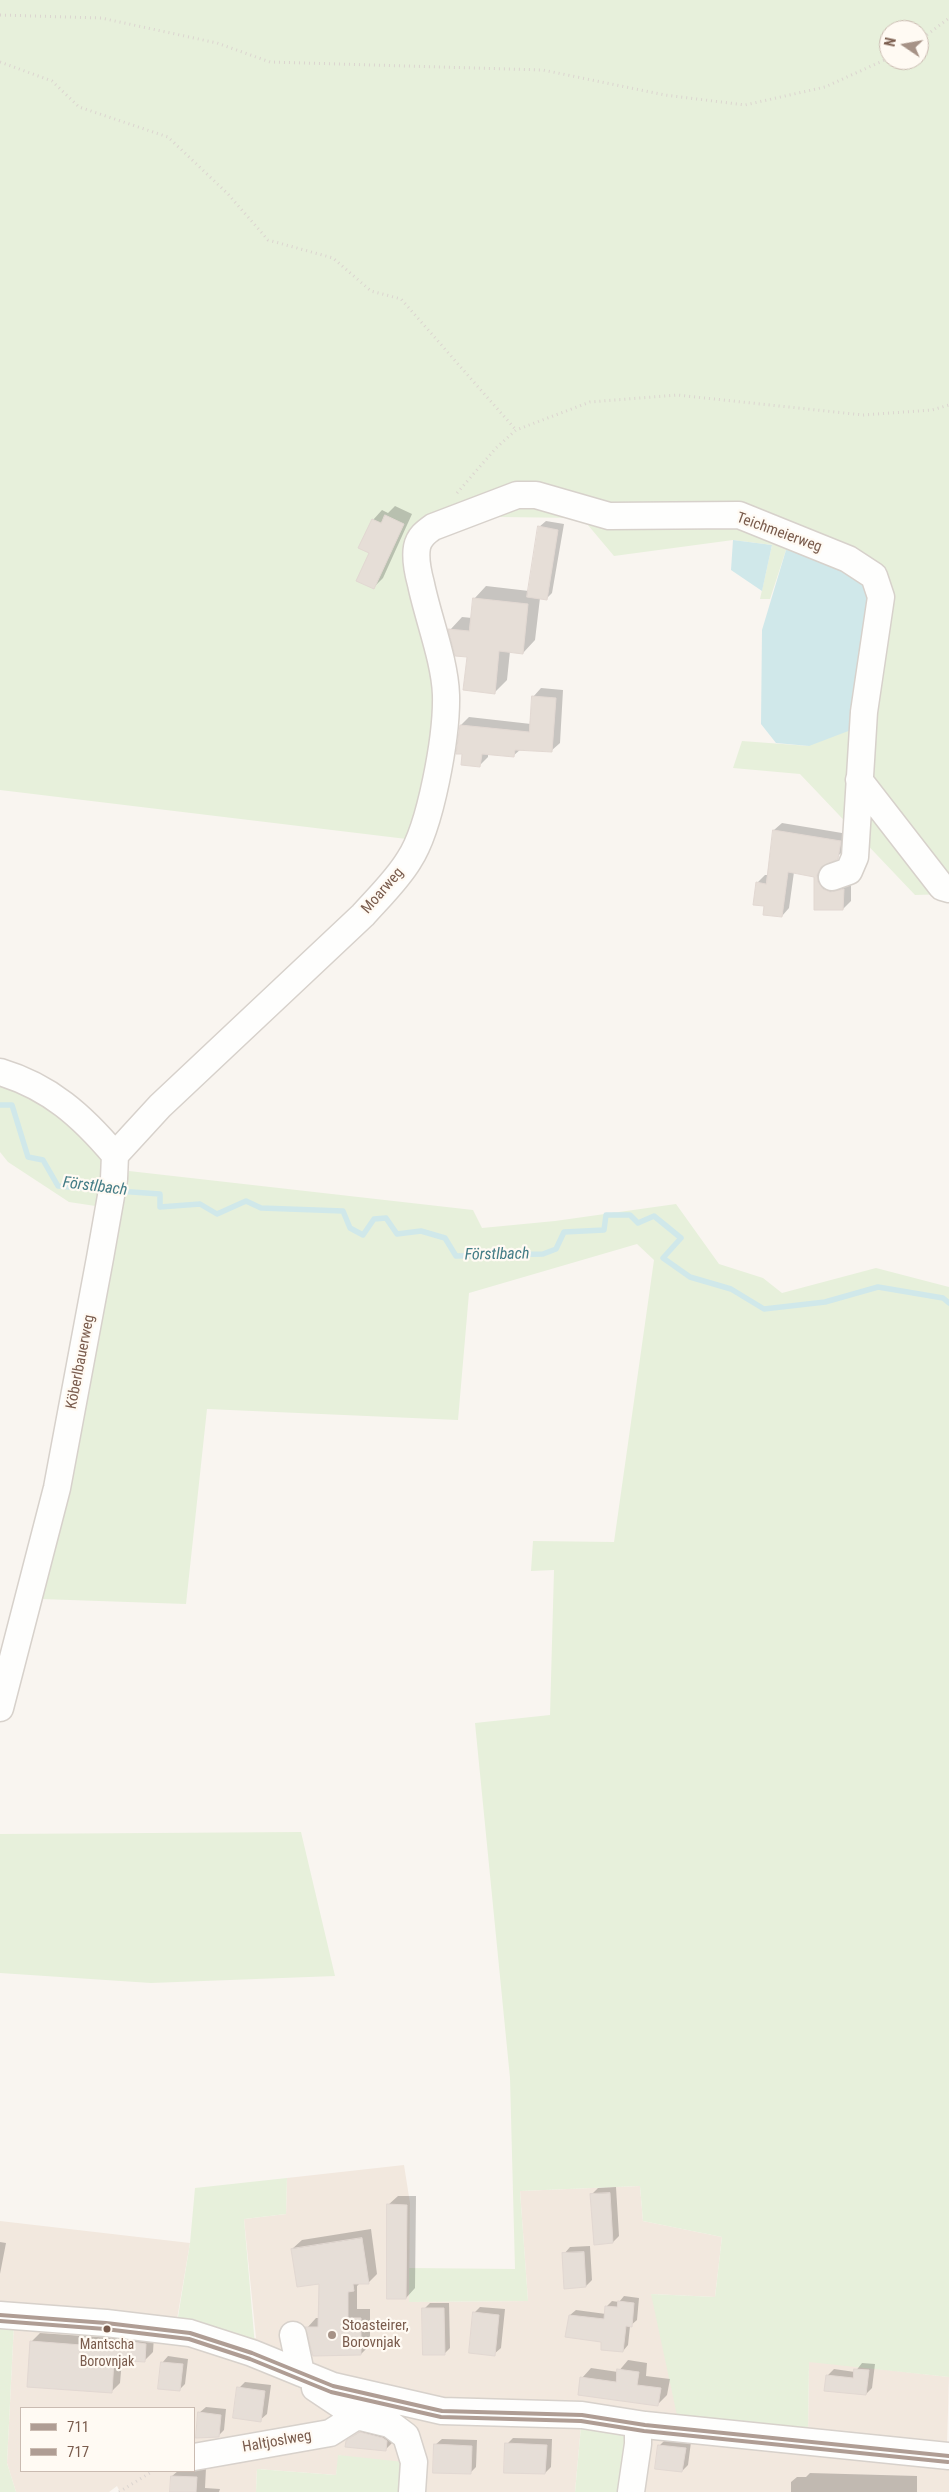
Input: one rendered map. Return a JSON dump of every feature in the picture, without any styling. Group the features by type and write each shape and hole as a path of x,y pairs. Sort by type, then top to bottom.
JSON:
{"street":[{"name":"Teichmeierweg","path":"422,535 433,527 517,495 536,495 609,516 739,515 848,559 874,576 881,597 864,712 855,857 850,871 832,877"},
{"name":"Moarweg","path":"113,1177 160,1106 369,908 410,860 421,837 428,813 437,768 446,696 445,683 418,571 417,547 422,535"},
{"path":"859,780 942,887 949,890"},
{"path":"0,1072 33,1083 75,1113 113,1177"},
{"name":"Köberlbauerweg","path":"0,1708 57,1488 113,1177"},
{"path":"0,2315 175,2330 212,2339 332,2386 442,2411 582,2415 638,2424 949,2456"},
{"path":"292,2370 293,2334"},
{"path":"292,2370 357,2416 390,2424 406,2436 414,2462 412,2492"},
{"path":"390,2424 442,2411"},
{"name":"Haltjoslweg","path":"195,2457 330,2433 357,2416"},
{"path":"631,2492 638,2444 638,2424"}],"path":[{"path":"0,14 101,18 217,43 270,62 543,70 665,95 745,105 825,87 879,63"},
{"path":"929,33 949,18"},
{"path":"0,62 52,80 79,107 168,137 228,194 268,240 333,258 371,291 401,299 516,430"},
{"path":"453,499 496,448 516,430 590,402 676,395 862,415 932,410 949,404"},
{"path":"119,2492 151,2472"}],"shaded area":[{"path":"404,2165 410,2203 409,2302 528,2301 520,2191 640,2186 643,2221 722,2237 715,2297 651,2294 808,2434 809,2361 949,2377 947,2447 949,2448 949,2492 626,2492 581,2426 575,2492 406,2492 339,2455 336,2475 257,2469 256,2492 120,2492 117,2486 109,2492 16,2492 7,2463 14,2323 0,2307 0,2221 190,2243 174,2337 256,2338 244,2219 286,2214 287,2178"}],"green space":[{"path":"0,0 949,0 949,894 915,895 800,774 733,768 742,741 809,746 786,550 770,599 760,599 772,545 733,540 614,556 582,518 500,517 420,525 442,706 415,840 0,790"},
{"path":"0,1081 49,1100 105,1157 102,1207 69,1202 8,1162 0,1152"},
{"path":"129,1171 473,1210 482,1228 555,1221 676,1204 719,1264 763,1278 782,1293 876,1268 949,1287 949,2377 809,2362 808,2434 678,2420 651,2294 715,2297 722,2237 643,2221 640,2186 520,2191 528,2301 409,2302 409,2268 515,2269 510,2078 475,1723 550,1715 554,1570 531,1571 533,1541 614,1542 654,1260 637,1244 469,1293 458,1420 207,1409 186,1604 41,1599"},
{"path":"301,1832 335,1976 151,1983 0,1973 0,1834"},
{"path":"287,2178 286,2214 244,2219 255,2346 177,2323 190,2243 195,2188"},
{"path":"0,2323 14,2323 7,2463 16,2492 0,2492"},
{"path":"581,2426 634,2434 626,2492 575,2492"},
{"path":"338,2455 404,2462 406,2492 256,2492 257,2469 336,2475"}],"water":[{"path":"733,540 772,545 762,591 731,570"},
{"path":"786,550 841,564 870,590 851,730 809,746 776,743 761,724 762,630"}],"building":[{"path":"385,515 404,524 374,589 356,581 369,553 358,548 372,519 381,523"},
{"path":"538,526 558,530 547,600 527,597"},
{"path":"473,598 528,604 523,654 499,651 495,694 463,690 467,657 455,656 448,629 469,631"},
{"path":"532,696 556,698 552,752 515,750 514,757 482,754 480,767 461,765 462,754 456,754 460,725 529,732"},
{"path":"773,830 841,841 838,859 821,867 817,875 818,882 823,889 830,892 844,889 843,910 814,910 814,877 788,872 782,917 763,915 764,906 753,905 756,882 766,884"},
{"path":"610,2193 613,2243 594,2245 590,2194"},
{"path":"387,2204 407,2205 406,2299 387,2299"},
{"path":"362,2238 369,2284 353,2284 354,2291 348,2292 348,2318 361,2318 361,2355 313,2356 305,2327 318,2327 319,2284 297,2287 291,2249"},
{"path":"584,2252 586,2287 564,2289 562,2253"},
{"path":"618,2301 634,2303 632,2327 626,2326 623,2352 601,2350 601,2342 565,2337 569,2315 604,2319 605,2306 617,2307"},
{"path":"422,2308 444,2308 445,2355 423,2355"},
{"path":"473,2312 499,2315 495,2356 469,2353"},
{"path":"119,2340 146,2344 145,2362 114,2360 112,2393 27,2387 30,2341 107,2347 107,2341 119,2342"},
{"path":"161,2362 183,2364 180,2391 158,2389"},
{"path":"617,2369 639,2372 637,2385 661,2388 658,2406 578,2395 580,2377 616,2382"},
{"path":"854,2369 869,2370 866,2395 824,2391 826,2375 853,2378"},
{"path":"237,2387 265,2391 261,2422 233,2418"},
{"path":"198,2412 221,2415 219,2437 196,2438"},
{"path":"360,2432 383,2438 387,2441 386,2451 345,2447 346,2441"},
{"path":"505,2443 547,2445 545,2474 504,2473"},
{"path":"434,2444 472,2446 471,2474 433,2473"},
{"path":"658,2445 686,2448 682,2472 655,2469"},
{"path":"171,2476 197,2477 196,2492 170,2492"}],"waterway":[{"name":"Förstlbach","path":"0,1105 12,1105 28,1157 43,1160 58,1186 107,1190"},
{"name":"Förstlbach","path":"118,1191 160,1194 160,1207 200,1204 217,1214 246,1201 261,1208 343,1211 350,1228 363,1235 374,1219 386,1218 397,1234 421,1231 445,1238 456,1256 543,1254 556,1249 564,1232 604,1230 606,1215 630,1215 638,1223 654,1216 681,1238 663,1258 690,1277 731,1289 764,1309 825,1302 878,1287 943,1298 949,1303"}],"transit line":[{"name":"711","path":"0,2315 106,2323 190,2333 252,2353 333,2386 442,2411 582,2415 645,2425 949,2456"},
{"name":"717","path":"0,2321 105,2329 189,2339 250,2359 331,2392 441,2417 581,2421 644,2431 948,2462"}],"place":[{"name":"Mantscha Borovnjak","path":"107,2329"},
{"name":"Stoasteirer, Borovnjak","path":"332,2335"}]}
